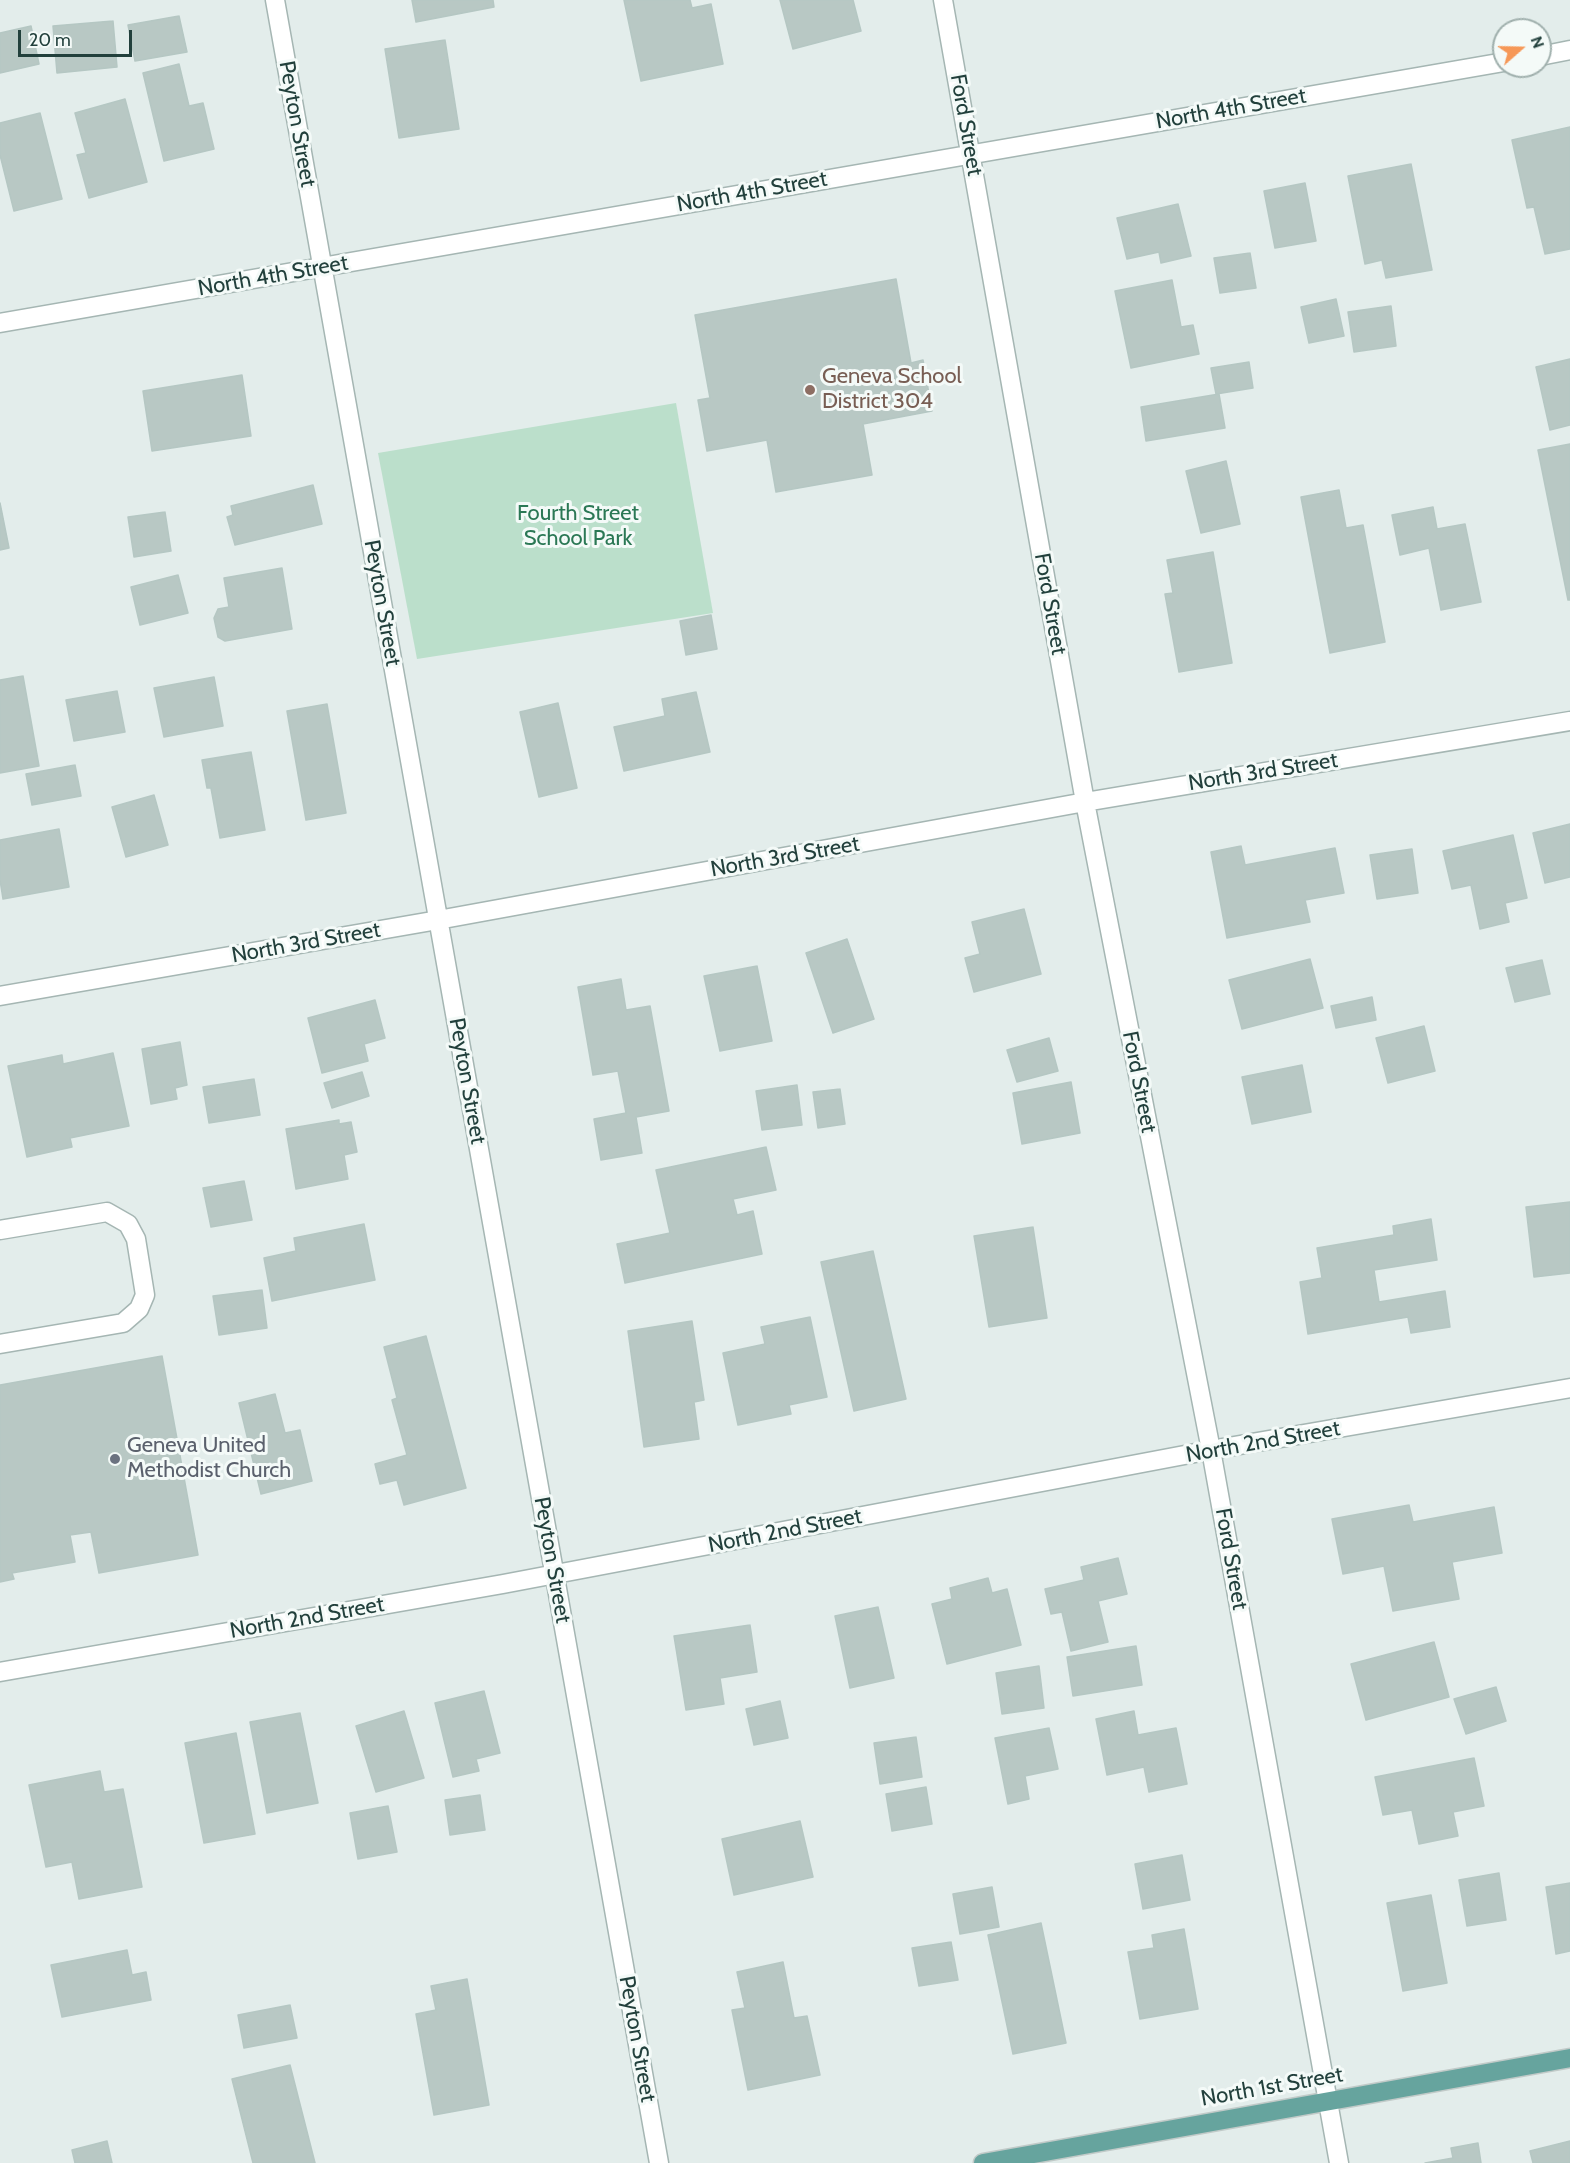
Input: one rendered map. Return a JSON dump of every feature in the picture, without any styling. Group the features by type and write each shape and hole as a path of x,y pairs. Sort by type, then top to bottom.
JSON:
{"main road":[{"name":"North 1st Street","path":"982,2163 1570,2058"}],"street":[{"name":"Peyton Street","path":"275,0 658,2163"},
{"name":"Ford Street","path":"943,0 1084,802 1211,1450 1338,2163"},
{"path":"1552,54 1570,50"},
{"name":"North 4th Street","path":"0,323 1492,64"},
{"name":"North 3rd Street","path":"0,996 438,920 1084,802 1570,721"},
{"path":"0,1230 107,1212 128,1224 136,1239 145,1295 139,1309 123,1323 0,1344"},
{"name":"North 2nd Street","path":"0,1672 554,1574 1211,1450 1570,1388"}],"green space":[{"name":"Fourth Street School Park","path":"676,403 713,613 417,659 378,453"}],"building":[{"path":"412,0 493,0 494,7 416,22"},
{"path":"624,0 690,0 692,8 711,4 723,64 641,81"},
{"path":"780,0 853,0 861,31 793,49"},
{"path":"179,16 187,52 135,61 128,25"},
{"path":"113,21 117,67 57,73 53,26"},
{"path":"31,26 39,64 0,73 0,33"},
{"path":"445,40 459,129 399,138 385,49"},
{"path":"179,64 189,106 203,103 214,149 164,161 143,73"},
{"path":"125,99 147,182 89,198 77,155 86,153 75,113"},
{"path":"40,113 62,199 14,211 0,155 0,123"},
{"path":"1570,127 1570,249 1545,254 1534,207 1527,208 1512,140"},
{"path":"1411,164 1432,270 1386,278 1382,260 1365,264 1348,176"},
{"path":"1305,183 1316,241 1275,248 1264,191"},
{"path":"1178,204 1191,256 1161,263 1159,252 1127,259 1117,218"},
{"path":"1250,253 1256,288 1220,293 1214,258"},
{"path":"896,279 911,363 923,360 932,411 863,424 872,475 776,492 767,440 707,451 698,400 710,398 695,315"},
{"path":"1172,280 1181,327 1193,325 1199,354 1131,368 1115,291"},
{"path":"1336,299 1344,336 1309,343 1301,307"},
{"path":"1391,306 1396,346 1354,352 1348,312"},
{"path":"1570,359 1570,425 1550,430 1536,367"},
{"path":"1249,362 1253,388 1216,394 1211,368"},
{"path":"242,375 251,436 152,451 143,391"},
{"path":"1219,394 1225,428 1146,441 1141,407"},
{"path":"1570,444 1570,600 1568,600 1538,450"},
{"path":"1226,461 1240,524 1201,533 1186,471"},
{"path":"313,485 322,524 235,545 227,517 233,515 231,506"},
{"path":"1339,490 1346,528 1363,525 1385,642 1330,653 1301,497"},
{"path":"0,503 9,548 0,550"},
{"path":"1433,507 1437,529 1465,524 1481,602 1441,610 1429,548 1400,555 1392,515"},
{"path":"165,512 171,551 134,557 128,517"},
{"path":"1213,552 1232,663 1179,672 1165,594 1173,593 1167,560"},
{"path":"282,568 292,629 225,641 218,637 214,618 218,609 229,607 224,578"},
{"path":"178,575 188,613 140,625 131,587"},
{"path":"711,615 717,649 686,655 680,621"},
{"path":"23,676 39,766 0,773 0,680"},
{"path":"214,677 223,726 164,737 154,688"},
{"path":"117,691 125,732 74,741 66,700"},
{"path":"696,692 710,752 624,771 614,727 665,716 662,699"},
{"path":"558,703 577,788 539,797 520,712"},
{"path":"327,704 346,813 306,820 287,711"},
{"path":"251,752 265,830 220,838 211,788 207,788 202,760"},
{"path":"75,765 81,796 32,805 26,774"},
{"path":"154,795 168,845 126,857 112,807"},
{"path":"1570,824 1570,877 1545,883 1533,833"},
{"path":"59,829 69,887 3,899 0,880 0,840"},
{"path":"1513,835 1527,898 1505,903 1509,922 1480,929 1471,885 1452,889 1443,851"},
{"path":"1241,846 1245,865 1335,848 1344,893 1305,900 1310,922 1227,938 1211,852"},
{"path":"1412,849 1418,893 1377,899 1370,855"},
{"path":"1024,909 1041,974 974,992 965,958 980,954 972,922"},
{"path":"847,939 874,1019 833,1033 806,953"},
{"path":"1310,959 1323,1008 1242,1029 1229,980"},
{"path":"1542,960 1550,994 1515,1002 1506,968"},
{"path":"757,966 772,1041 720,1051 704,976"},
{"path":"621,979 626,1010 650,1006 669,1111 636,1117 642,1153 601,1160 594,1119 626,1113 618,1071 593,1075 578,987"},
{"path":"1372,997 1376,1020 1336,1028 1331,1006"},
{"path":"375,1000 385,1038 364,1044 368,1061 322,1073 308,1018"},
{"path":"1424,1026 1435,1071 1388,1083 1376,1038"},
{"path":"1049,1038 1058,1071 1017,1082 1007,1050"},
{"path":"180,1042 187,1085 175,1088 177,1099 151,1104 142,1049"},
{"path":"113,1053 129,1126 70,1138 72,1147 27,1157 8,1066 62,1055 63,1064"},
{"path":"1302,1065 1311,1112 1252,1124 1242,1077"},
{"path":"362,1072 369,1096 332,1108 324,1083"},
{"path":"254,1079 260,1115 209,1123 203,1087"},
{"path":"1071,1082 1080,1133 1022,1144 1013,1093"},
{"path":"797,1085 802,1125 762,1130 756,1091"},
{"path":"840,1089 845,1124 818,1128 813,1092"},
{"path":"339,1120 339,1124 351,1122 357,1152 344,1155 348,1179 296,1189 286,1129"},
{"path":"766,1147 776,1190 733,1199 737,1215 753,1211 762,1254 625,1283 617,1244 670,1233 656,1170"},
{"path":"244,1181 252,1220 211,1227 203,1188"},
{"path":"1570,1202 1570,1273 1534,1277 1526,1207"},
{"path":"1431,1219 1437,1260 1374,1270 1379,1302 1445,1291 1450,1327 1411,1333 1408,1317 1308,1334 1300,1282 1322,1278 1317,1248 1394,1235 1393,1226"},
{"path":"364,1224 375,1280 272,1301 264,1258 296,1251 294,1238"},
{"path":"1033,1227 1047,1318 989,1327 974,1236"},
{"path":"873,1251 906,1399 854,1411 821,1262"},
{"path":"262,1290 267,1328 219,1335 213,1296"},
{"path":"810,1317 827,1397 789,1405 791,1414 738,1425 723,1353 765,1344 761,1327"},
{"path":"692,1321 704,1400 694,1402 699,1439 644,1447 628,1331"},
{"path":"426,1336 466,1488 404,1505 397,1480 380,1484 375,1464 407,1455 392,1400 397,1398 384,1347"},
{"path":"162,1356 198,1555 99,1573 91,1532 70,1535 75,1562 12,1573 14,1579 0,1582 0,1385"},
{"path":"275,1394 285,1433 300,1430 312,1481 261,1494 239,1403"},
{"path":"1409,1505 1413,1522 1494,1507 1502,1553 1452,1562 1459,1599 1393,1611 1384,1566 1343,1574 1332,1519"},
{"path":"1118,1558 1127,1594 1098,1601 1108,1642 1071,1651 1062,1612 1051,1614 1045,1589 1084,1580 1081,1567"},
{"path":"988,1578 992,1593 1007,1589 1021,1645 947,1664 932,1604 952,1599 950,1588"},
{"path":"878,1607 894,1678 850,1688 835,1616"},
{"path":"750,1625 757,1672 720,1678 724,1704 686,1710 674,1636"},
{"path":"1434,1642 1449,1697 1366,1720 1351,1664"},
{"path":"1136,1646 1142,1685 1073,1696 1067,1657"},
{"path":"1039,1666 1044,1708 1002,1714 996,1673"},
{"path":"1496,1687 1506,1721 1466,1734 1454,1699"},
{"path":"484,1691 500,1753 476,1759 479,1771 453,1777 435,1703"},
{"path":"780,1701 788,1738 754,1745 746,1709"},
{"path":"404,1711 424,1778 376,1792 356,1726"},
{"path":"1134,1711 1138,1735 1176,1728 1187,1784 1149,1792 1144,1767 1107,1775 1096,1719"},
{"path":"300,1713 318,1803 267,1813 250,1722"},
{"path":"1049,1728 1058,1769 1025,1776 1029,1799 1008,1804 995,1738"},
{"path":"236,1733 255,1834 204,1843 185,1743"},
{"path":"916,1737 922,1777 880,1784 874,1743"},
{"path":"1474,1758 1484,1806 1453,1812 1458,1836 1419,1844 1412,1810 1383,1815 1375,1777"},
{"path":"100,1771 104,1792 123,1789 142,1887 79,1899 72,1862 46,1867 29,1785"},
{"path":"926,1787 932,1824 892,1831 886,1794"},
{"path":"480,1795 485,1830 450,1835 445,1800"},
{"path":"388,1806 397,1852 358,1859 350,1813"},
{"path":"800,1821 813,1877 734,1895 722,1839"},
{"path":"1182,1855 1190,1900 1143,1909 1135,1864"},
{"path":"1499,1873 1506,1920 1467,1926 1459,1880"},
{"path":"1570,1883 1570,1951 1556,1954 1546,1887"},
{"path":"992,1887 999,1927 960,1934 953,1894"},
{"path":"1431,1895 1447,1983 1403,1991 1387,1903"},
{"path":"1041,1923 1066,2043 1013,2054 988,1935"},
{"path":"1184,1929 1198,2009 1140,2019 1128,1952 1154,1948 1152,1935"},
{"path":"951,1942 958,1980 919,1986 912,1948"},
{"path":"127,1950 132,1975 146,1972 151,2000 62,2017 51,1965"},
{"path":"783,1962 794,2018 807,2016 820,2075 748,2090 732,2010 745,2008 737,1972"},
{"path":"467,1979 489,2105 434,2115 416,2014 436,2010 431,1986"},
{"path":"290,2005 297,2038 244,2048 238,2015"},
{"path":"290,2065 315,2163 253,2163 232,2079"},
{"path":"107,2141 112,2163 75,2163 72,2150"},
{"path":"1570,2141 1570,2163 1533,2163 1530,2151"},
{"path":"1478,2143 1481,2163 1425,2163 1453,2158 1451,2148"}],"place":[{"name":"Geneva School District 304","path":"810,390"},
{"name":"Geneva United Methodist Church","path":"115,1459"}]}
